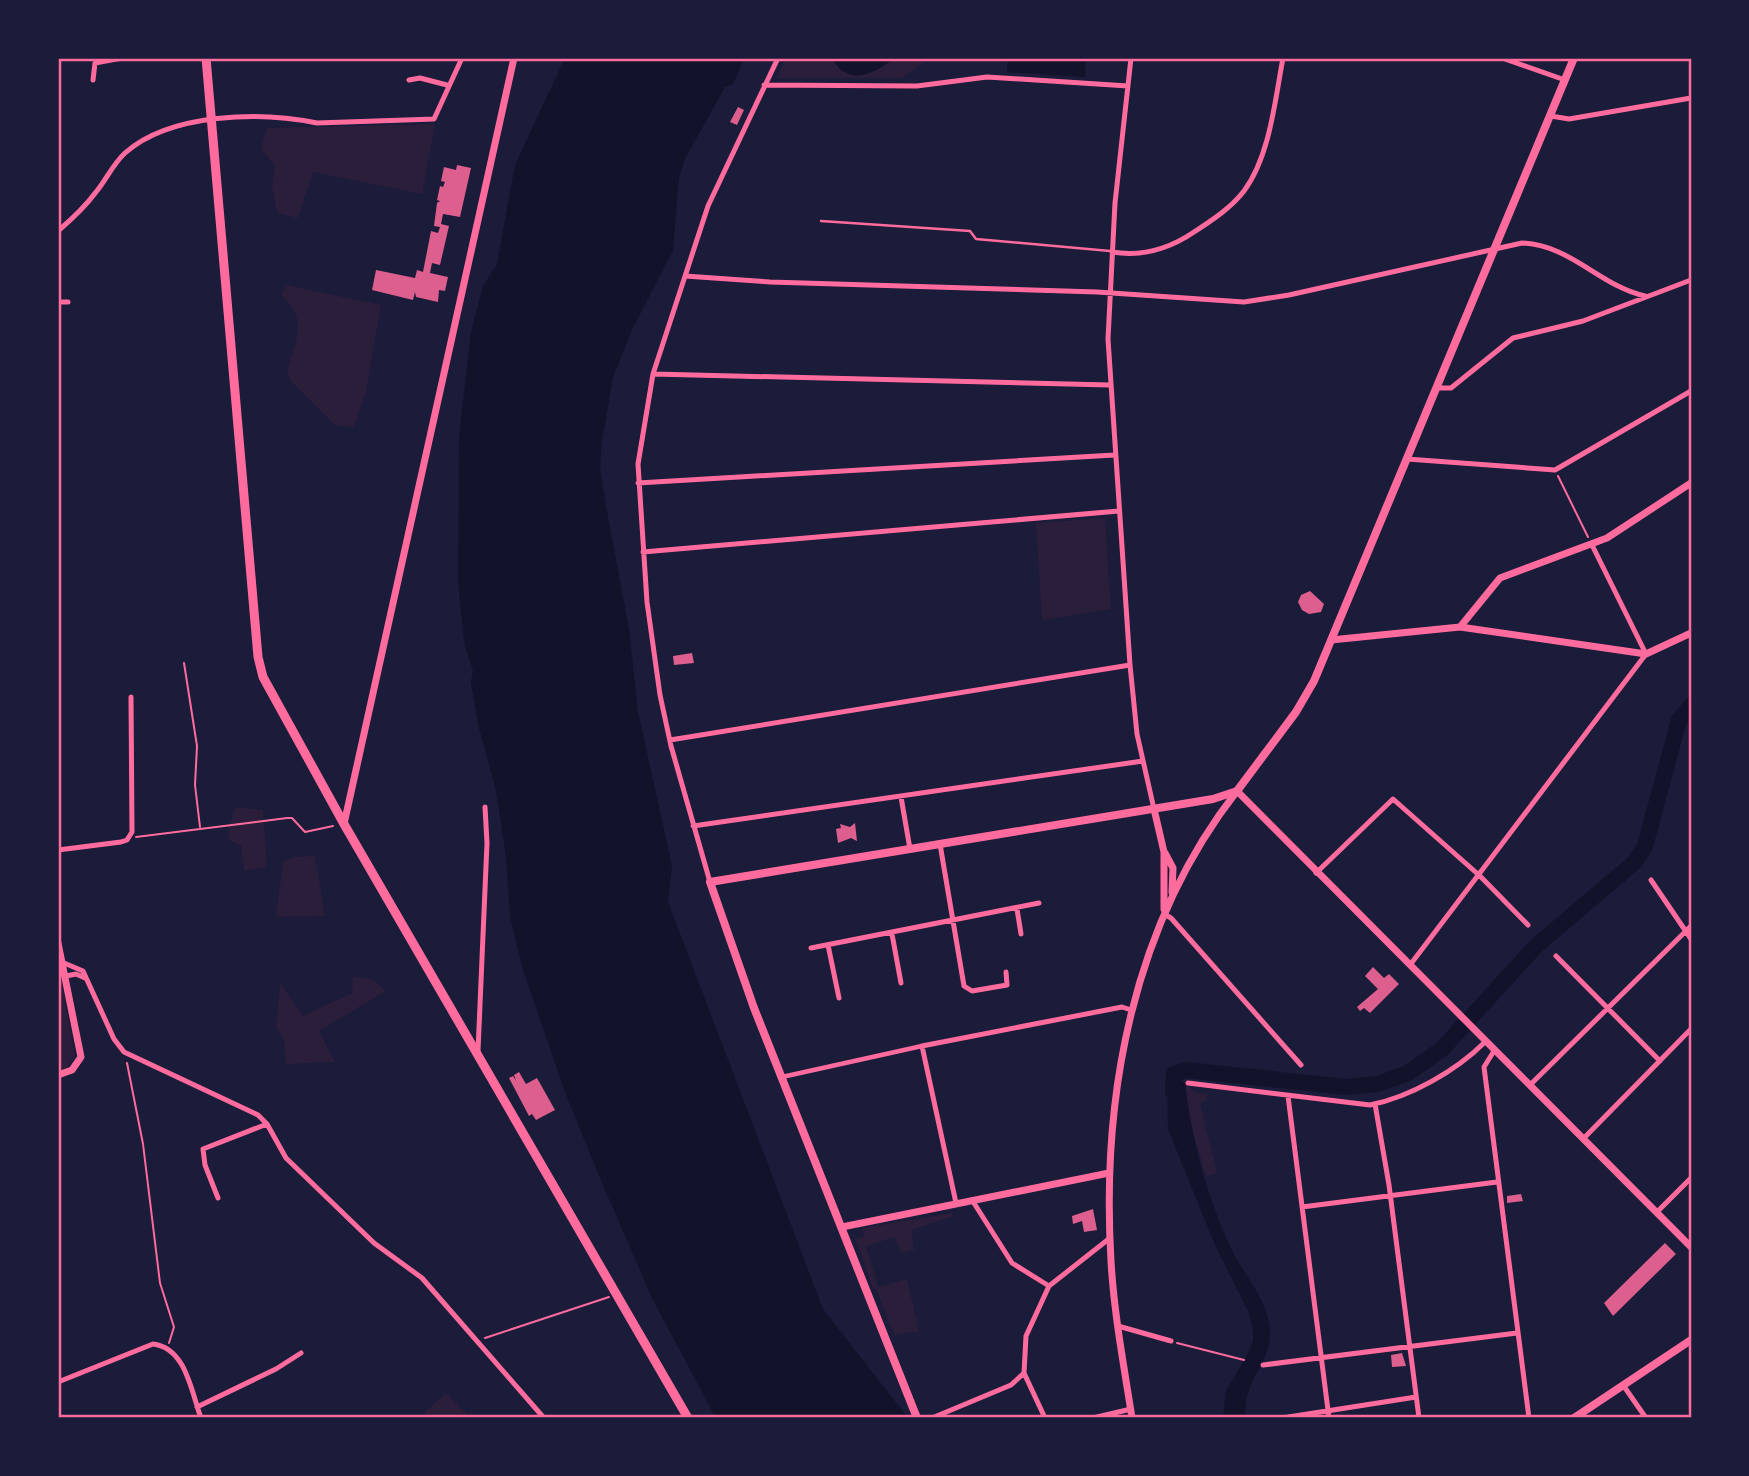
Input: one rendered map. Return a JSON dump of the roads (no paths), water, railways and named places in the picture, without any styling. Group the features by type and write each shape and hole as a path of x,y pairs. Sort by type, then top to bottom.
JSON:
{"main road":[{"path":"206,58 258,657 273,699 688,1418"},
{"path":"917,1418 727,937 710,882 1219,798 1237,791 1306,697 1438,388 1574,58"},
{"path":"1574,1418 1691,1340"}],"street":[{"path":"93,80 95,63 121,58"},
{"path":"58,231 81,210 117,161 127,152 174,125 211,118 300,120 317,123 434,118 447,85 462,58"},
{"path":"344,824 514,58"},
{"path":"710,882 670,740 654,654 638,483 644,419 653,374 708,206 778,58"},
{"path":"1131,58 1112,252 1110,385 1114,454 1130,665 1151,809 1169,870 1189,860"},
{"path":"1112,252 1133,254 1164,248 1180,241 1234,203 1254,173 1268,131 1283,58"},
{"path":"1502,58 1565,80"},
{"path":"765,85 917,86 987,77 1128,86"},
{"path":"409,80 420,78 447,85"},
{"path":"1551,116 1569,119 1691,97"},
{"path":"685,276 769,282 1111,293 1258,301 1522,243 1553,248 1618,288 1645,296"},
{"path":"1438,388 1451,388 1513,338 1583,321 1691,280"},
{"path":"58,302 68,302"},
{"path":"653,374 1110,385"},
{"path":"1407,459 1555,470 1691,391"},
{"path":"638,483 1114,454"},
{"path":"1460,627 1500,578 1592,545 1621,531 1691,483"},
{"path":"643,552 1119,511"},
{"path":"1592,545 1646,654"},
{"path":"1331,640 1460,627 1646,654"},
{"path":"1410,965 1646,654 1691,633"},
{"path":"670,740 1130,665"},
{"path":"58,850 121,842 128,838 132,831 131,697"},
{"path":"693,826 1143,761"},
{"path":"1132,1418 1118,1326 1110,1238 1109,1173 1118,1076 1132,1010 1171,896 1189,860 1237,791 1477,1034 1482,1045 1497,1182 1529,1418"},
{"path":"901,797 910,849"},
{"path":"1219,798 1220,812"},
{"path":"1316,873 1393,799 1480,876 1528,925"},
{"path":"478,1054 487,843 485,807"},
{"path":"940,844 964,986 972,991 1006,985 1006,972"},
{"path":"1164,852 1164,914"},
{"path":"1171,896 1173,868"},
{"path":"1651,880 1690,929 1691,939"},
{"path":"811,948 1039,903"},
{"path":"1017,909 1021,934"},
{"path":"1164,914 1171,918 1301,1065"},
{"path":"1530,1086 1690,929"},
{"path":"892,934 901,983"},
{"path":"58,943 81,1057 72,1070 58,1075"},
{"path":"828,945 839,998"},
{"path":"1556,956 1660,1061"},
{"path":"64,963 83,971 114,1039 124,1052 258,1115 267,1124 286,1158 374,1243 422,1278 544,1418"},
{"path":"66,976 81,975 88,980"},
{"path":"782,1077 922,1046 1122,1007 1132,1010"},
{"path":"1583,1139 1691,1029"},
{"path":"1482,1045 1494,1051 1691,1247"},
{"path":"1188,1083 1375,1104 1414,1090 1482,1045"},
{"path":"922,1046 956,1203"},
{"path":"1484,1066 1494,1051"},
{"path":"1287,1096 1329,1418"},
{"path":"1375,1104 1419,1418"},
{"path":"218,1198 205,1165 203,1149 267,1124"},
{"path":"842,1227 1109,1173"},
{"path":"1657,1212 1691,1178"},
{"path":"1302,1208 1497,1182"},
{"path":"972,1200 1012,1263 1049,1286"},
{"path":"1045,1418 1024,1373 1026,1336 1049,1286 1110,1238"},
{"path":"1118,1326 1171,1341"},
{"path":"1264,1365 1517,1333"},
{"path":"58,1381 153,1344 167,1347 180,1359 201,1418"},
{"path":"197,1408 276,1369 301,1353"},
{"path":"932,1418 1011,1385 1024,1373"},
{"path":"1623,1385 1646,1418"},
{"path":"1282,1418 1416,1397"},
{"path":"1093,1418 1131,1409"}],"lane":[{"path":"821,222 970,231 976,239 1112,252"}],"waterway":[{"path":"1173,1092 1174,1074 1186,1070 1346,1087 1378,1084 1408,1073 1442,1049 1536,946 1635,862 1645,846 1679,720 1691,706"}]}
